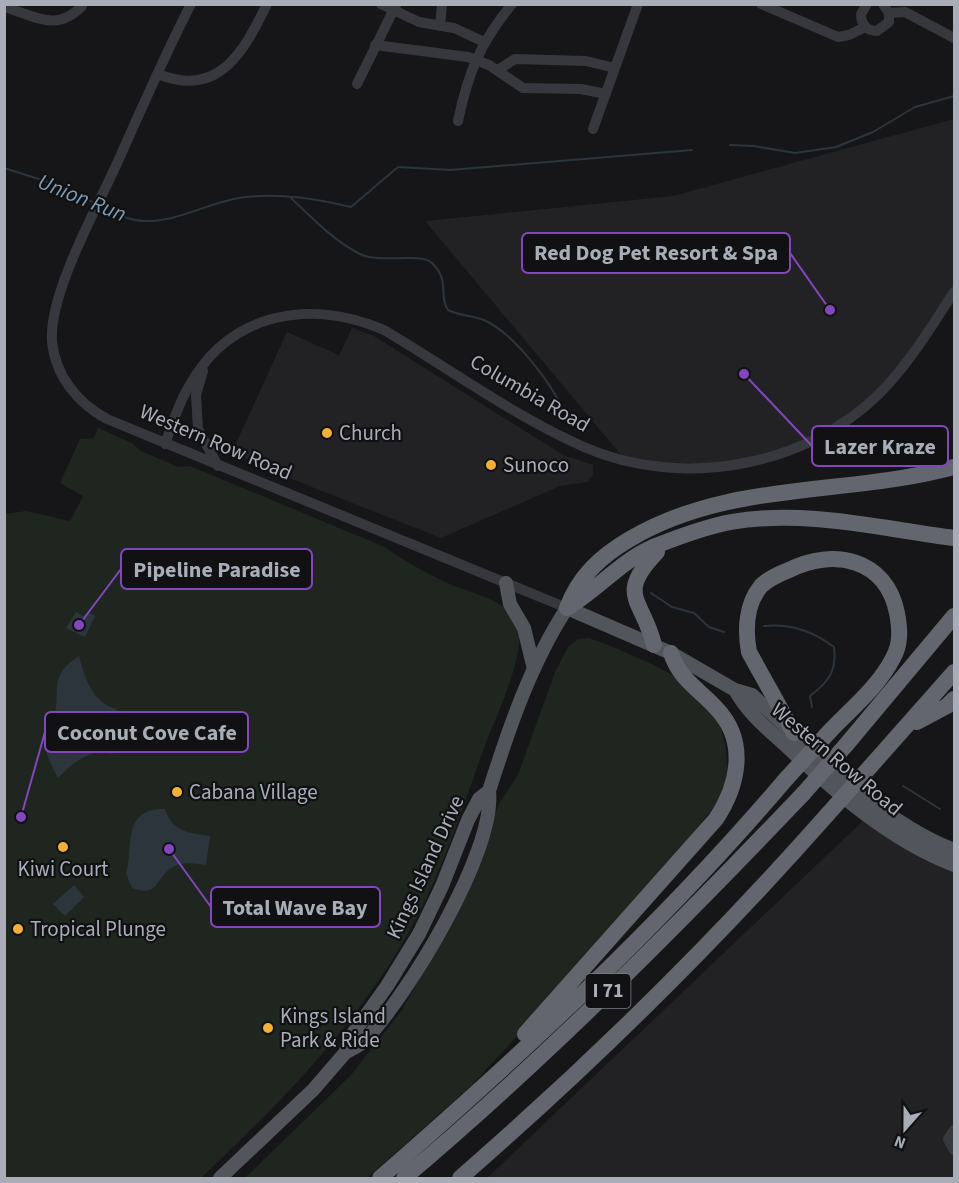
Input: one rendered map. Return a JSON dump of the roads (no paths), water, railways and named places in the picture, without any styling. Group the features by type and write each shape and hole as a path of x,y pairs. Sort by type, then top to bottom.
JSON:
{"highway":[{"path":"567,608 581,578 606,556 646,529 680,514 742,497 835,486 954,467"},
{"path":"567,608 589,595 642,553 709,527 749,519 778,518 849,523 949,537"},
{"path":"654,645 649,625 635,604 635,583 645,563 664,544"},
{"path":"380,1179 476,1095 693,882 880,678 894,657 899,644 900,628 896,608 886,587 874,573 861,564 841,558 819,559 772,577 761,586 750,607 746,639 749,652 794,733"},
{"name":"I 71","path":"404,1179 473,1120 668,934 803,794 954,616"},
{"path":"476,1095 491,1072 716,819 728,801 737,768 737,753 733,738 719,711 677,670 671,653"},
{"name":"I 71","path":"460,1179 551,1098 675,979 748,904 910,725 954,672"},
{"path":"910,725 947,706 954,699"}],"main road":[{"path":"506,583 510,604 524,628 534,669"},
{"name":"Western Row Road","path":"567,608 654,645 735,690 752,695 875,803 921,834 954,850"},
{"name":"Kings Island Drive","path":"220,1179 313,1090 345,1053 352,1035 387,986 419,934 474,809 479,799 489,791 534,669 567,608"},
{"name":"Western Row Road","path":"735,690 744,706 801,760 868,816 913,845 954,865"}],"street":[{"name":"Western Row Road","path":"191,4 80,247 55,312 52,340 58,368 64,381 93,412 218,466 567,608"},
{"path":"158,74 181,80 196,80 226,68 249,42 267,4"},
{"path":"381,4 395,7 419,22 465,32 484,42"},
{"path":"440,26 442,4"},
{"path":"458,120 465,86 476,59 484,42 512,4"},
{"path":"593,129 638,4"},
{"path":"761,4 838,37 849,35 865,27"},
{"path":"867,4 861,14 865,27 872,31 882,29 889,22 886,9 904,12 954,38"},
{"path":"4,7 58,22 69,18 82,6"},
{"path":"357,84 395,7"},
{"path":"375,45 476,59 498,70 523,88 581,89 606,94"},
{"path":"498,70 515,59 586,61 615,68"},
{"name":"Columbia Road","path":"165,444 188,388 203,367 235,337 260,324 293,314 320,312 342,316 384,330 550,431 586,448 626,461 659,465 690,468 740,465 791,450 817,438 861,410 904,366 954,292"},
{"path":"203,367 203,376 196,395 195,406 198,429 218,466"},
{"path":"954,1130 948,1139 954,1150"}],"waterway":[{"path":"730,145 754,146 795,153 836,147 873,132 915,107 954,96"},
{"path":"100,206 129,219 141,221 173,218 221,202 259,196 325,201 351,207 398,167 450,170 692,150"},
{"name":"Union Run","path":"4,168 45,181 95,203"},
{"name":"Union Run","path":"291,198 332,236 360,254 378,258 419,258 432,263 441,276 445,305 448,310 484,320 506,335 529,358 562,407"},
{"name":"Union Run","path":"651,593 672,607 694,613 709,627 724,632"},
{"name":"Union Run","path":"764,626 774,625 801,629 834,647 835,656 830,676 810,696 812,707"},
{"name":"Union Run","path":"903,786 940,809"}],"place":[{"name":"Red Dog Pet Resort & Spa","path":"830,310"},
{"name":"Lazer Kraze","path":"744,374"},
{"name":"Church","path":"327,433"},
{"name":"Sunoco","path":"491,465"},
{"name":"Pipeline Paradise","path":"79,625"},
{"name":"Cabana Village","path":"177,792"},
{"name":"Coconut Cove Cafe","path":"21,817"},
{"name":"Kiwi Court","path":"63,847"},
{"name":"Total Wave Bay","path":"169,849"},
{"name":"Tropical Plunge","path":"18,929"},
{"name":"Kings Island Park & Ride","path":"268,1028"}]}
